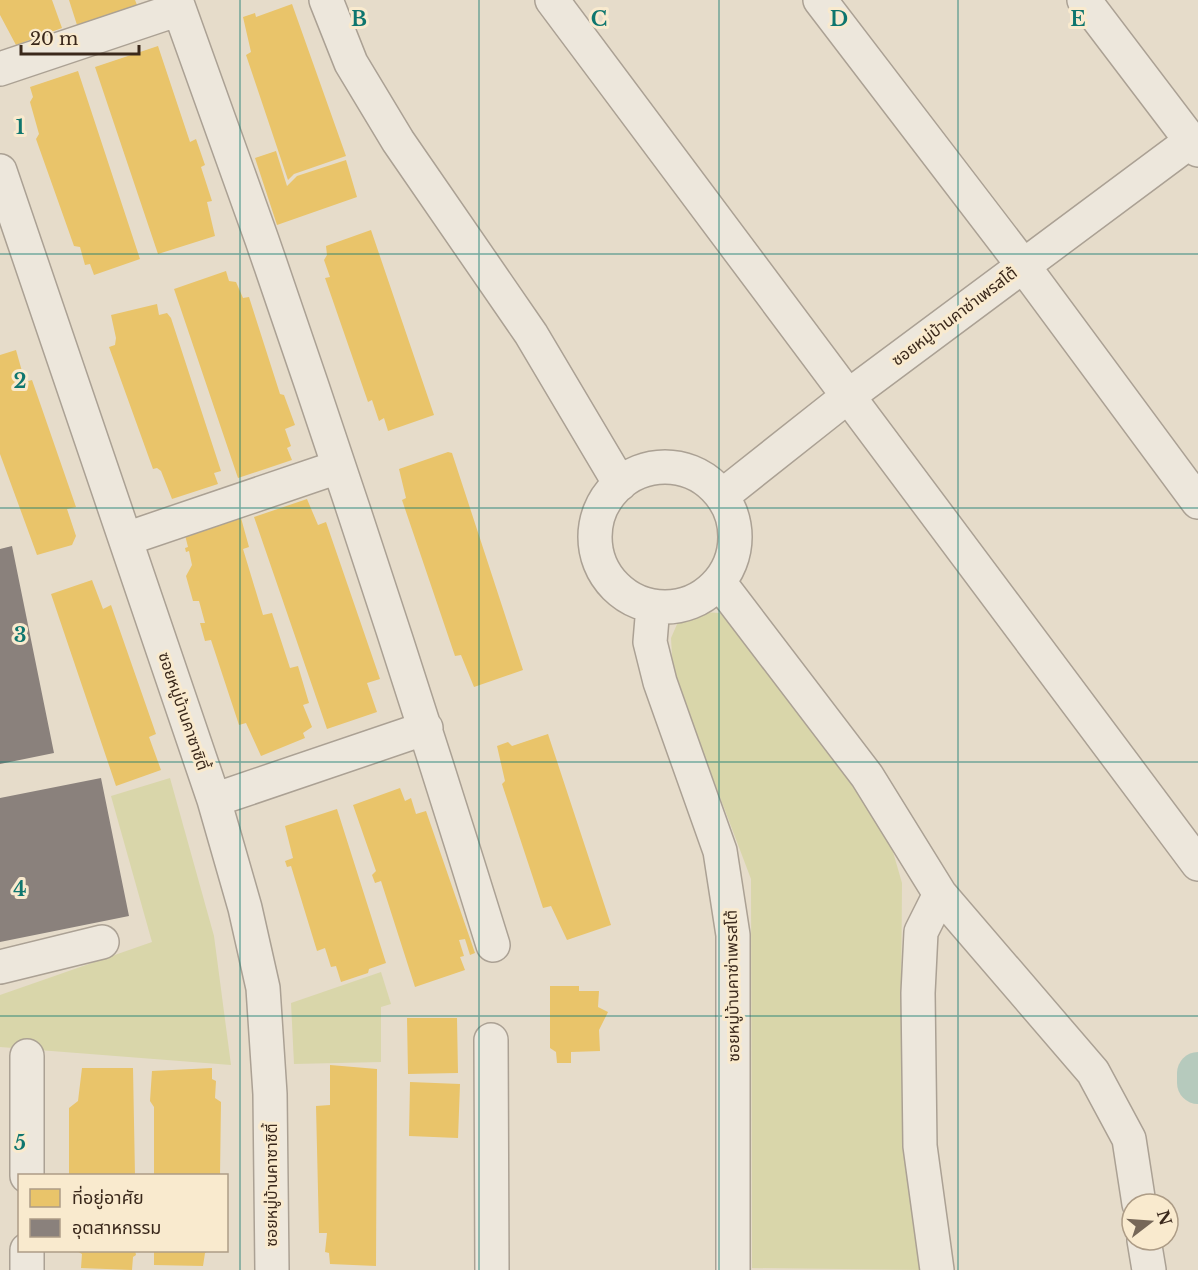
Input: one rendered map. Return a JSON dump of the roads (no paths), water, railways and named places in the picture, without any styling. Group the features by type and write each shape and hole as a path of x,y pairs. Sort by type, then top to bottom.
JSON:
{"street":[{"path":"326,0 351,63 380,112 531,334 620,484"},
{"path":"552,0 1198,864"},
{"path":"820,0 1022,264 1198,502"},
{"path":"1084,0 1194,146"},
{"path":"0,69 178,4 339,467 426,728 493,945"},
{"name":"ซอยหมู่บ้านคาซ่าเพรสโต้","path":"722,496 847,397 1022,264 1194,146"},
{"name":"ซอยหมู่บ้านคาซาซิตี้","path":"0,171 214,800 245,908 263,988 270,1094 272,1270"},
{"path":"126,539 339,467"},
{"path":"662,467 685,470 706,479 722,496 732,516 735,540 730,562 719,582 701,598 680,606 653,606 635,601 615,587 602,568 596,546 597,523 605,501 620,484 639,471 662,467"},
{"path":"719,582 867,776 940,894 1093,1072 1129,1139 1137,1192"},
{"name":"ซอยหมู่บ้านคาซ่าเพรสโต้","path":"653,606 650,642 660,682 720,851 734,934 733,1270"},
{"path":"214,800 426,728"},
{"path":"937,1270 920,1146 918,993 921,932 940,894"},
{"path":"0,967 102,942"},
{"path":"491,1040 492,1270"},
{"path":"27,1056 27,1174"},
{"path":"27,1252 27,1270"},
{"path":"1146,1252 1149,1270"}],"waterway":[{"path":"1198,1073 1198,1083"}]}
